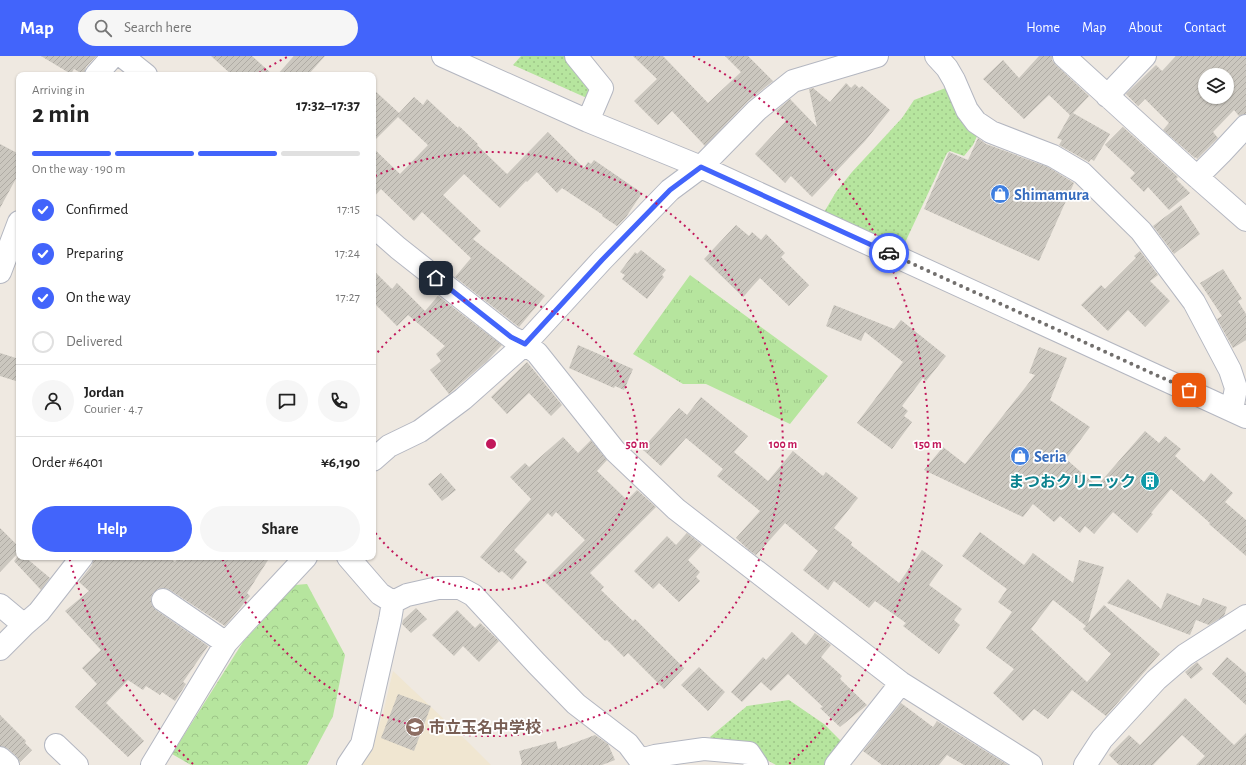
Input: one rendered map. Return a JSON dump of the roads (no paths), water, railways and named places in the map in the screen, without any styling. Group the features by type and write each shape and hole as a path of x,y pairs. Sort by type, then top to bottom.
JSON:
{"street":[{"path":"99,72 113,56"},
{"path":"122,56 142,72"},
{"path":"443,56 588,121 701,167 1239,413"},
{"path":"376,457 389,446 420,431 463,399 525,344 602,260 670,190 701,167 757,110 793,82 877,56"},
{"path":"936,56 954,80 967,110 976,122 991,132 1053,156 1082,173 1141,230 1194,302 1230,370 1236,388 1239,413"},
{"path":"1064,56 1246,220"},
{"path":"1107,96 1145,56"},
{"path":"583,58 602,88 588,121"},
{"path":"1197,177 1246,126"},
{"path":"376,229 398,248 511,337 525,344 537,353 615,451 676,509 901,683 1031,765"},
{"path":"0,272 16,230"},
{"path":"0,649 39,612 80,560"},
{"path":"152,765 226,644 246,620 303,560"},
{"path":"351,560 380,594 393,602"},
{"path":"393,602 407,594 438,588 460,588 473,595 576,704 628,744 636,763 655,756 704,749 749,753 757,765"},
{"path":"163,600 226,644"},
{"path":"348,765 362,744 393,602"},
{"path":"0,605 24,625"},
{"path":"1085,765 1102,739 1156,680 1186,655 1246,616"},
{"path":"836,765 901,683"},
{"path":"56,745 76,765"},
{"path":"0,758 8,765"}],"place":[{"name":"Shimamura","path":"1000,194"},
{"name":"Seria","path":"1020,456"},
{"name":"まつおクリニック","path":"1150,481"},
{"name":"市立玉名中学校","path":"415,727"}]}
